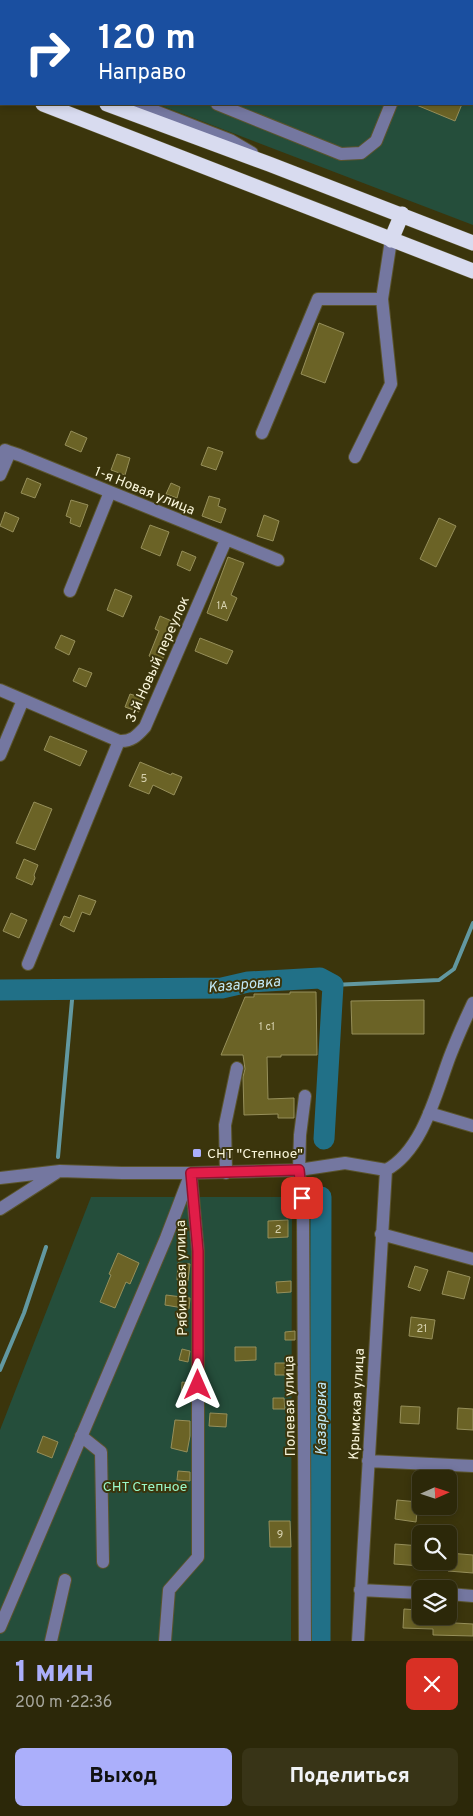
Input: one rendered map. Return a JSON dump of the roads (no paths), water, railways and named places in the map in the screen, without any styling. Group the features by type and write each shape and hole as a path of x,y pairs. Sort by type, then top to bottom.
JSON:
{"highway":[{"path":"46,105 473,271"},
{"path":"110,105 402,214 473,243"},
{"path":"391,240 402,214"}],"street":[{"path":"139,105 230,140 269,164"},
{"path":"222,105 341,154 361,153 376,141 391,105"},
{"path":"355,457 391,384 382,299 391,240"},
{"path":"262,433 318,299 382,299"},
{"path":"0,475 3,452"},
{"name":"1-я Новая улица","path":"3,452 110,492 278,560"},
{"path":"70,591 110,492"},
{"name":"3-й Новый переулок","path":"118,741 126,742 133,739 145,727 226,540"},
{"path":"0,690 118,741 28,964"},
{"path":"0,755 23,700"},
{"path":"0,1178 60,1170 122,1173 226,1173 299,1170 345,1163 386,1170 409,1150 429,1113 473,1003"},
{"path":"226,1173 225,1125 237,1068"},
{"name":"Полевая улица","path":"305,1641 303,1212 299,1170 300,1135 306,1096"},
{"path":"429,1113 473,1126"},
{"path":"0,1208 60,1170"},
{"name":"Крымская улица","path":"358,1641 386,1170"},
{"path":"0,1627 166,1238 191,1173"},
{"name":"Рябиновая улица","path":"165,1641 169,1590 198,1557 198,1251 191,1173"},
{"path":"382,1234 473,1259"},
{"path":"81,1436 101,1452 103,1562"},
{"path":"368,1461 473,1466"},
{"path":"51,1641 65,1580"},
{"path":"360,1590 412,1593"},
{"path":"457,1595 473,1596"}],"waterway":[{"path":"333,985 439,980 454,969 473,923"},
{"name":"Казаровка","path":"0,990 222,988 248,982 320,978 333,985 324,1139"},
{"path":"58,1157 73,989"},
{"name":"Казаровка","path":"320,1641 321,1197"},
{"path":"0,1370 24,1313 46,1247"}],"place":[{"name":"СНТ \"Степное\"","path":"197,1153"}],"park label":[{"name":"СНТ Степное","path":"145,1486"}]}
